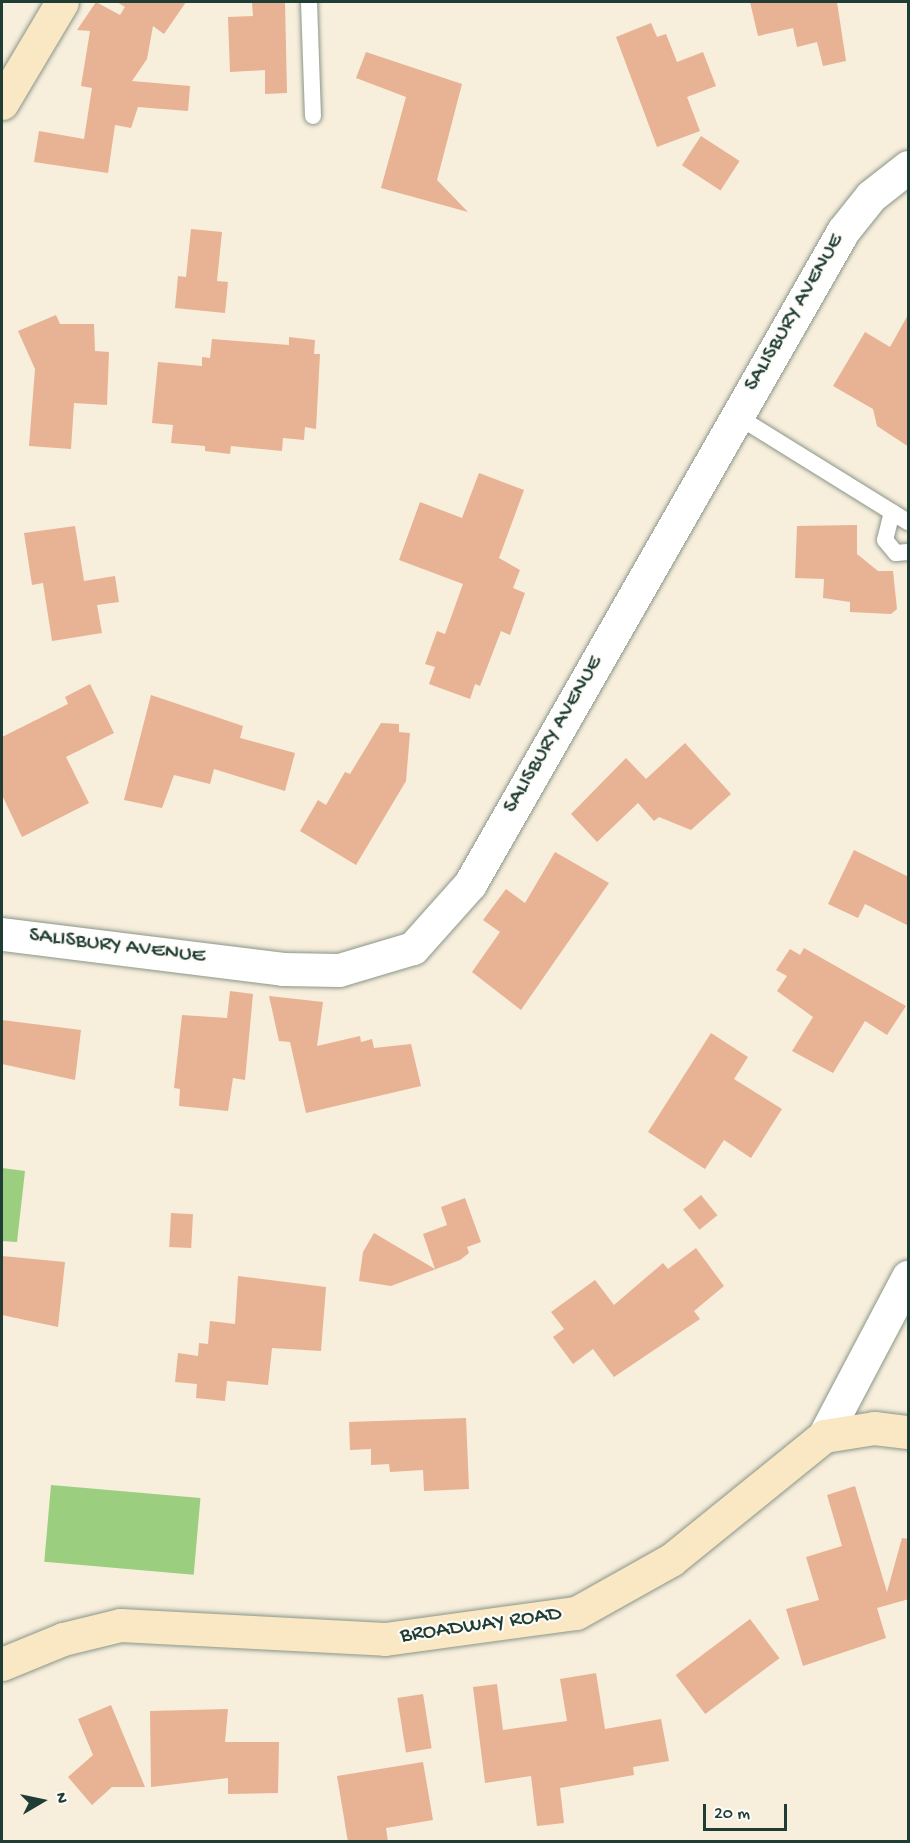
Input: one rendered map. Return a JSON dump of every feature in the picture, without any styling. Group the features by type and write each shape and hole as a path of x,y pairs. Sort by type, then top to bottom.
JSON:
{"street":[{"path":"2,103 62,2"},
{"name":"SALISBURY AVENUE","path":"2,934 283,969 339,970 413,948 470,884 855,212 909,167"},
{"path":"824,1436 909,1277"},
{"name":"BROADWAY ROAD","path":"2,1664 63,1639 120,1625 385,1639 576,1613 671,1560 824,1436 874,1428 909,1432"}],"lane":[{"path":"309,2 313,116"},
{"path":"737,416 909,522"},
{"path":"892,512 885,540 896,553 909,552"}],"green space":[{"path":"2,1168 25,1171 17,1242 2,1241"},
{"path":"51,1485 200,1498 194,1575 44,1562"}],"building":[{"path":"96,2 120,15 125,7 117,2 186,2 164,34 153,26 147,59 132,81 190,86 188,111 138,107 131,128 115,125 108,173 34,162 39,131 84,139 92,88 81,86 90,31 77,30"},
{"path":"285,2 287,93 265,94 265,70 230,72 228,17 253,16 252,3"},
{"path":"750,2 837,2 846,61 823,66 817,42 797,47 793,28 758,36"},
{"path":"651,23 657,37 666,34 677,62 703,52 716,86 687,97 700,131 657,147 616,37"},
{"path":"366,52 462,84 437,180 468,212 381,188 406,97 356,78"},
{"path":"701,136 740,161 721,190 682,165"},
{"path":"191,229 222,232 217,281 228,282 225,313 175,308 178,276 186,277"},
{"path":"909,313 909,447 877,426 873,409 833,386 865,332 890,347"},
{"path":"56,315 60,324 94,324 95,351 109,352 107,405 74,403 71,449 29,446 35,369 18,331"},
{"path":"289,337 315,340 314,354 320,354 316,429 305,427 304,440 283,438 282,451 231,446 230,454 205,451 205,446 171,443 173,425 152,423 158,362 202,366 202,357 210,358 212,339 289,345"},
{"path":"479,473 524,490 499,558 520,570 513,588 525,593 510,635 501,631 480,686 475,684 470,699 429,684 435,667 425,664 437,631 445,634 463,584 399,560 420,502 462,518"},
{"path":"857,525 857,554 878,571 893,571 897,609 891,614 850,612 850,602 823,598 824,579 795,578 797,526"},
{"path":"75,526 84,581 115,576 119,602 97,605 102,633 52,641 43,583 32,585 24,533"},
{"path":"90,684 114,733 66,757 89,803 22,837 2,795 2,737 68,704 65,697"},
{"path":"151,695 243,726 240,738 295,753 285,791 214,769 210,784 174,775 162,808 124,800"},
{"path":"381,723 399,724 399,732 410,733 406,781 356,865 300,831 318,800 326,805 345,772 350,774"},
{"path":"685,743 731,794 691,830 659,817 654,821 638,803 597,842 571,814 626,758 646,779"},
{"path":"854,850 909,877 909,926 865,904 858,918 828,904"},
{"path":"555,852 609,883 521,1010 472,972 500,932 483,920 506,889 525,903"},
{"path":"804,948 906,1006 887,1035 865,1021 833,1073 792,1051 813,1017 777,991 787,976 776,970 790,949 800,955"},
{"path":"230,991 253,994 245,1080 233,1078 228,1111 179,1106 180,1089 174,1088 182,1015 227,1018"},
{"path":"269,996 323,1002 317,1046 360,1036 361,1042 372,1039 374,1048 411,1044 421,1086 306,1113 290,1042 279,1041"},
{"path":"2,1020 81,1030 75,1080 2,1064"},
{"path":"711,1033 748,1057 734,1079 782,1109 751,1158 724,1140 705,1169 648,1132"},
{"path":"701,1195 717,1215 699,1230 683,1209"},
{"path":"465,1198 481,1242 467,1247 469,1253 460,1260 391,1286 359,1281 363,1252 374,1233 435,1269 423,1234 447,1225 441,1207"},
{"path":"171,1213 193,1214 191,1248 169,1247"},
{"path":"696,1248 724,1286 694,1311 700,1319 614,1377 593,1349 573,1364 553,1337 564,1329 551,1312 595,1280 614,1305 663,1263 668,1269"},
{"path":"2,1256 65,1262 58,1327 2,1315"},
{"path":"238,1276 326,1287 321,1351 272,1348 268,1385 227,1381 225,1401 196,1398 197,1384 175,1382 178,1353 198,1356 199,1343 208,1344 210,1321 235,1324"},
{"path":"466,1418 469,1489 424,1491 423,1470 390,1472 389,1464 371,1465 371,1449 350,1450 349,1422"},
{"path":"855,1486 887,1592 902,1538 909,1539 909,1599 877,1608 886,1638 803,1666 786,1609 819,1600 806,1557 842,1546 827,1495"},
{"path":"750,1619 779,1658 705,1714 676,1675"},
{"path":"596,1673 605,1729 661,1719 669,1761 633,1767 634,1775 560,1788 564,1823 537,1826 531,1776 485,1783 473,1687 497,1684 503,1730 567,1721 560,1679"},
{"path":"423,1694 432,1748 406,1752 397,1698"},
{"path":"111,1705 145,1787 112,1787 92,1805 68,1777 93,1755 78,1719"},
{"path":"228,1709 225,1742 279,1742 278,1793 228,1794 228,1778 151,1787 150,1711"},
{"path":"423,1762 433,1820 386,1828 388,1842 348,1842 337,1776"}]}
